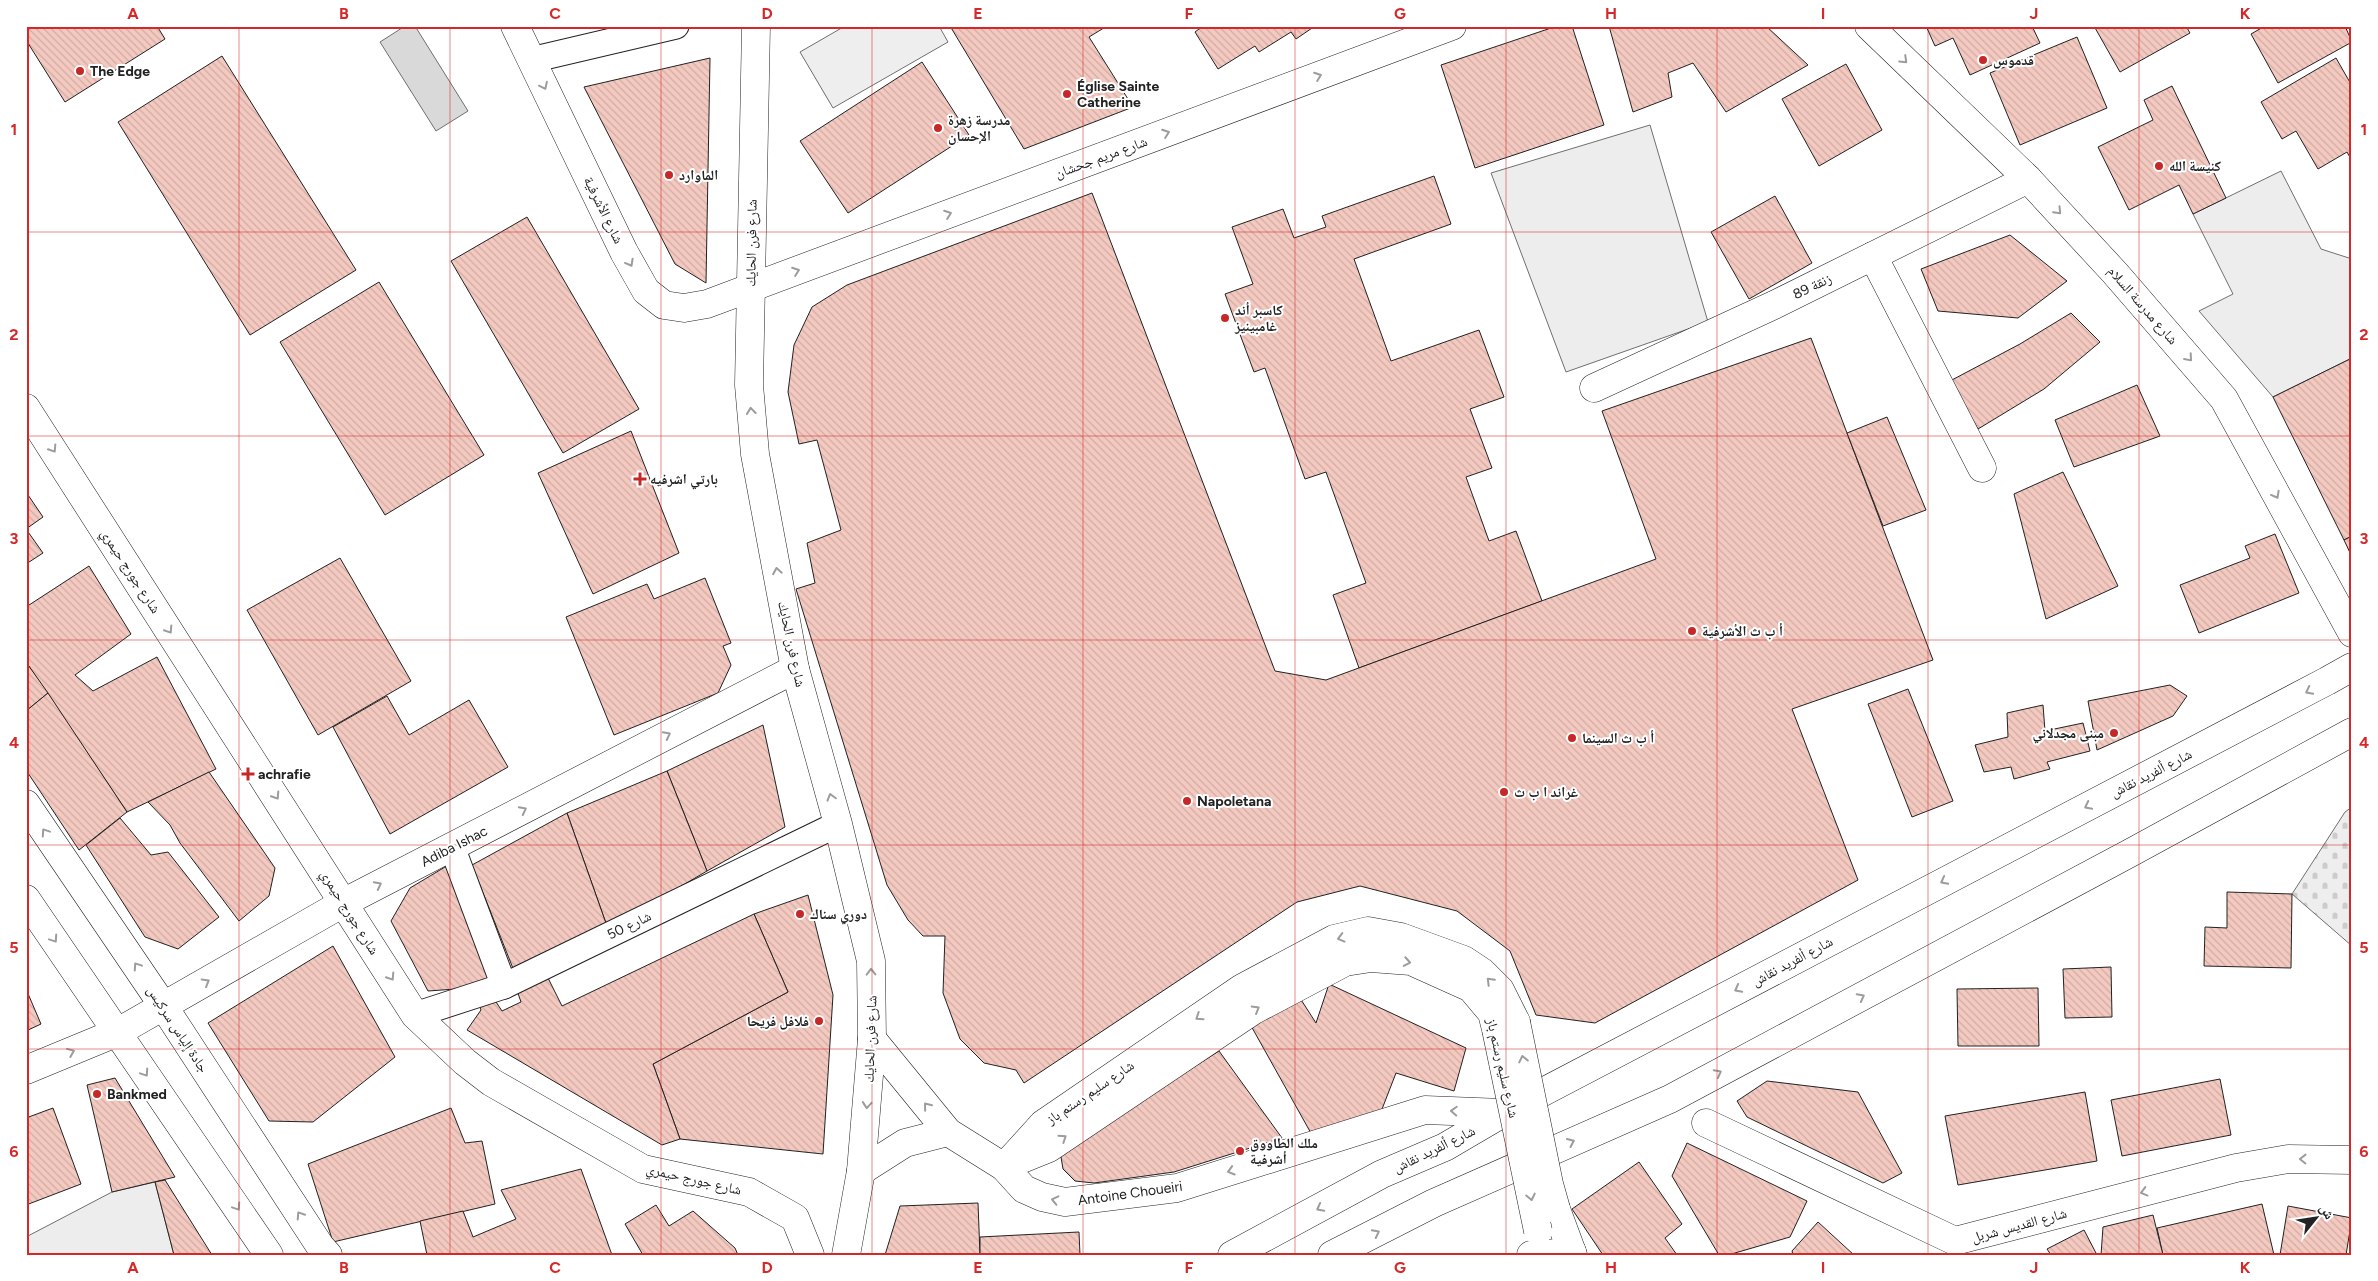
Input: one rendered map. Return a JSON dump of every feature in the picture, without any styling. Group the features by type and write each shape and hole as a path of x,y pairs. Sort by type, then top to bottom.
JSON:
{"main road":[{"name":"شارع الأشرفية","path":"514,26 624,252 646,291 664,306 684,308 707,304 750,288"},
{"name":"شارع فرن الحايك","path":"756,26 749,386 755,454 795,669 838,824 871,961 872,1039 861,1171 846,1255"},
{"name":"شارع مريم جحشان","path":"750,288 1452,26"},
{"name":"شارع مدرسة السلام","path":"1869,26 2028,179 2115,272 2224,399 2352,633"},
{"name":"زنقة 89","path":"1594,388 1774,305 2028,179"},
{"path":"1873,256 1982,468"},
{"name":"شارع جورج حيمري","path":"26,408 416,1015 466,1062 491,1082 643,1169 748,1192 795,1218 810,1255"},
{"name":"شارع ألفريد نقاش","path":"1232,1255 1382,1174 1445,1147 1503,1114 2352,667"},
{"name":"Adiba Ishac","path":"26,1070 118,1032 345,902 795,669"},
{"path":"1332,1255 1434,1203 1670,1099 2174,830 2352,732"},
{"name":"جادة إلياس سركيس","path":"26,804 164,1007 320,1246 328,1255"},
{"path":"26,898 269,1255"},
{"name":"شارع سليم رستم باز","path":"1004,1167 1049,1148 1254,1010 1345,962 1371,958 1411,961 1471,988 1506,1026 1556,1209 1572,1254"},
{"name":"شارع سليم رستم باز","path":"1506,1026 1533,1247"},
{"name":"Antoine Choueiri","path":"872,1039 948,1132 1004,1167 1024,1189 1042,1197 1065,1202 1177,1188 1426,1110 1503,1114"},
{"name":"شارع القديس شربل","path":"1706,1123 1960,1248 2236,1168 2288,1159 2352,1160"},
{"path":"861,1171 905,1143 948,1132"},
{"path":"1533,1247 1572,1254"}],"street":[{"path":"532,60 676,26"},
{"name":"شارع 50","path":"416,1015 504,986 838,824"},
{"path":"452,847 504,986"}],"green space":[{"path":"845,26 939,26 948,42 833,108 800,52"},
{"path":"2352,807 2352,946 2292,894 2345,812"}],"shaded area":[{"path":"405,26 415,26 468,111 436,131 380,42"},
{"path":"1650,125 1708,322 1566,372 1491,173"},
{"path":"2281,171 2321,249 2352,259 2352,358 2273,397 2199,311 2233,294 2193,214"},
{"path":"155,1182 174,1255 26,1255 26,1237 112,1192"}],"building":[{"name":"The Edge","path":"26,26 157,26 165,39 65,102 26,40"},
{"path":"950,26 1107,26 1089,37 1133,107 1024,149"},
{"path":"1203,26 1315,26 1296,39 1291,32 1259,52 1255,46 1218,69 1195,32"},
{"path":"1557,26 1572,26 1604,125 1475,168 1441,65"},
{"path":"1609,26 1766,26 1808,65 1726,112 1693,63 1668,73 1672,97 1633,112"},
{"name":"قدموس","path":"1926,26 2032,26 2040,43 1970,75 1953,38 1935,46"},
{"path":"2094,26 2186,26 2190,33 2120,72"},
{"path":"2265,26 2345,26 2352,42 2278,83 2251,34"},
{"path":"2077,37 2107,108 2020,145 1990,73"},
{"path":"222,56 356,270 250,335 118,122"},
{"name":"الماوارد","path":"710,58 706,283 675,264 584,87"},
{"path":"2336,58 2352,86 2352,161 2347,152 2318,169 2296,131 2282,139 2261,102"},
{"path":"922,62 969,135 848,213 800,141"},
{"path":"1846,64 1882,130 1819,166 1782,99"},
{"name":"كنيسة الله","path":"2172,86 2226,198 2193,214 2179,185 2129,210 2098,147 2153,120 2144,100"},
{"path":"1434,176 1451,224 1354,259 1391,361 1479,330 1504,397 1470,409 1492,468 1466,477 1489,541 1516,531 1542,601 1359,668 1333,595 1366,583 1326,472 1305,479 1265,368 1254,372 1225,294 1253,284 1232,227 1283,209 1294,238 1326,227 1322,216"},
{"name":"أ ب ث الأشرفية","path":"1092,193 1275,671 1326,680 1656,559 1602,411 1811,338 1933,660 1792,709 1858,880 1595,1023 1536,1015 1510,951 1457,911 1360,886 1297,902 1024,1083 1016,1070 984,1063 960,1039 943,993 945,936 923,936 908,920 887,885 796,589 815,583 807,543 841,530 817,440 799,444 788,392 794,345 812,307 847,285"},
{"path":"1775,196 1812,263 1749,299 1711,232"},
{"path":"527,217 639,409 563,453 451,261"},
{"path":"2010,235 2067,281 2018,318 1938,311 1921,269"},
{"path":"379,282 484,455 385,515 280,342"},
{"path":"2071,313 2100,342 2044,389 1978,429 1950,381 2020,344"},
{"path":"2352,358 2352,536 2344,540 2273,397"},
{"path":"2137,385 2160,436 2074,467 2055,420"},
{"path":"1887,417 1926,510 1883,526 1847,433"},
{"path":"631,431 679,553 593,594 538,473"},
{"path":"2063,472 2118,586 2046,619 2014,494"},
{"path":"26,492 43,517 26,529"},
{"path":"26,529 43,553 26,564"},
{"path":"2275,534 2299,593 2199,633 2180,585 2250,558 2245,546"},
{"path":"2352,536 2352,557 2344,540"},
{"path":"340,558 411,681 318,735 247,610"},
{"path":"89,566 131,634 75,675 93,691 157,657 216,769 127,812 26,662 26,607"},
{"path":"705,578 731,643 723,646 731,665 718,693 614,735 566,617 647,584 654,599"},
{"path":"26,662 48,693 26,711"},
{"name":"مبنى مجدلاني","path":"2170,685 2187,696 2173,716 2097,750 2088,701"},
{"path":"1908,689 1953,801 1912,817 1868,704"},
{"path":"48,693 127,812 79,850 26,770 26,711"},
{"path":"387,696 409,735 469,700 508,767 390,834 333,727"},
{"path":"2043,705 2045,731 2083,723 2090,751 2047,762 2050,769 2014,779 2011,767 1984,772 1975,745 2008,737 2007,713"},
{"path":"763,725 785,827 707,871 667,771"},
{"path":"667,771 707,871 608,929 567,813"},
{"path":"209,772 275,868 269,896 239,921 180,843 170,825 148,802"},
{"path":"567,813 608,929 516,976 472,865"},
{"path":"120,818 151,855 168,852 219,917 178,949 145,937 86,845"},
{"path":"450,864 497,986 428,991 391,921 410,888"},
{"path":"2227,892 2292,894 2291,968 2204,966 2205,927 2227,928"},
{"path":"808,895 833,995 823,1154 680,1139 653,1064 788,992 754,914"},
{"path":"754,914 788,992 653,1064 680,1139 662,1145 467,1030 481,1010 476,997 490,993 502,1011 521,1002 514,982 543,968 562,1006"},
{"path":"333,946 395,1057 313,1122 269,1121 208,1023"},
{"path":"2111,967 2112,1017 2065,1018 2063,969"},
{"path":"1329,984 1466,1048 1454,1091 1396,1073 1377,1122 1317,1144 1250,1024 1298,995 1316,1023"},
{"path":"2038,988 2039,1046 1958,1046 1957,989"},
{"path":"26,989 41,1024 26,1031"},
{"path":"1219,1051 1282,1138 1174,1172 1094,1183 1075,1181 1063,1169 1061,1157 1076,1142"},
{"path":"115,1078 175,1177 112,1192 87,1085"},
{"path":"2220,1079 2231,1135 2122,1156 2111,1100"},
{"path":"1767,1081 1858,1092 1902,1173 1883,1183 1747,1117 1737,1101"},
{"path":"2085,1092 2097,1161 1958,1185 1945,1116"},
{"path":"53,1108 81,1184 26,1205 26,1118"},
{"path":"451,1108 465,1143 482,1141 495,1204 333,1242 308,1164"},
{"path":"1687,1143 1807,1201 1790,1237 1728,1255 1719,1255 1672,1176"},
{"path":"1639,1162 1682,1224 1665,1238 1677,1255 1603,1255 1572,1209"},
{"path":"581,1169 612,1255 427,1255 420,1221 463,1211 473,1237 516,1219 501,1190"},
{"path":"165,1180 212,1255 174,1255 155,1182"},
{"path":"978,1203 980,1255 885,1255 900,1206"},
{"path":"2262,1204 2274,1255 2163,1255 2157,1228"},
{"path":"656,1205 669,1226 693,1211 735,1248 738,1255 643,1255 625,1224"},
{"path":"2288,1206 2352,1218 2346,1255 2280,1255"},
{"path":"2153,1215 2163,1255 2101,1255 2103,1227"},
{"path":"1818,1222 1854,1255 1793,1255 1792,1251"},
{"path":"2084,1230 2097,1255 2051,1255 2047,1249"},
{"path":"1079,1232 1080,1255 980,1255 980,1237"}],"place":[{"name":"قدموس","path":"1983,60"},
{"name":"The Edge","path":"80,71"},
{"name":"Église Sainte Catherine","path":"1067,94"},
{"name":"مدرسة زهرة الإحسان","path":"938,128"},
{"name":"كنيسة الله","path":"2159,166"},
{"name":"الماوارد","path":"669,175"},
{"name":"كاسبر أند غامبينيز","path":"1225,318"},
{"name":"بارتي اشرفيه","path":"640,479"},
{"name":"أ ب ث الأشرفية","path":"1692,631"},
{"name":"مبنى مجدلاني","path":"2114,733"},
{"name":"أ ب ث السينما","path":"1572,738"},
{"name":"achrafie","path":"248,774"},
{"name":"غراند ا ب ث","path":"1504,792"},
{"name":"Napoletana","path":"1187,801"},
{"name":"دوري سناك","path":"800,914"},
{"name":"فلافل فريحا","path":"819,1021"},
{"name":"Bankmed","path":"97,1094"},
{"name":"ملك الطاووق أشرفية","path":"1240,1151"}]}
